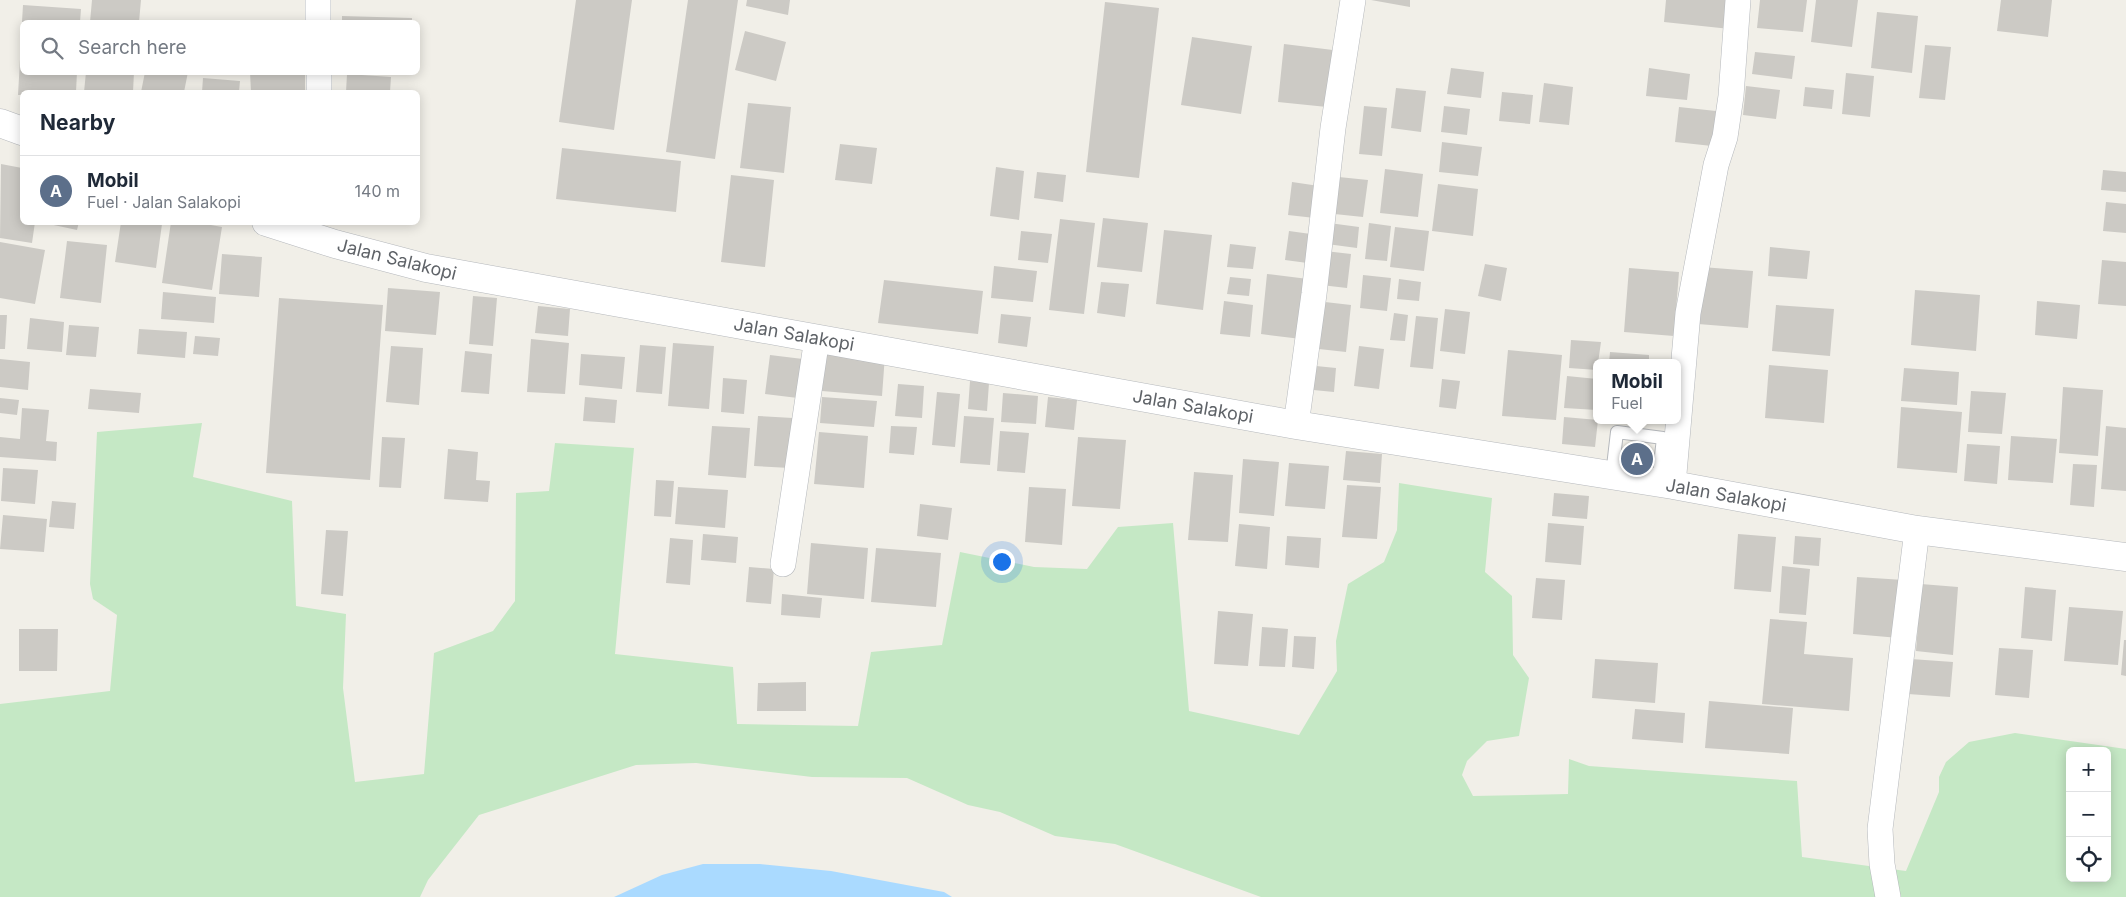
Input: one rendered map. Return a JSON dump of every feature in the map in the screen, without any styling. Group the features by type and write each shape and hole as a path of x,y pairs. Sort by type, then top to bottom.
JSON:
{"street":[{"path":"318,0 318,20"},
{"path":"1296,425 1314,294 1333,128 1353,0"},
{"path":"1681,368 1688,314 1716,165 1725,137 1731,96 1738,0"},
{"path":"319,75 319,90"},
{"path":"0,123 20,130"},
{"name":"Jalan Salakopi","path":"284,225 321,231 426,268 1296,425 1666,484 1917,530 2126,557"},
{"path":"784,564 817,338"},
{"path":"1666,484 1674,424"},
{"path":"1888,897 1882,864 1880,829 1917,530"}],"lane":[{"path":"1612,475 1617,432 1662,438 1666,484"}],"green space":[{"path":"202,423 193,477 292,501 296,606 346,614 343,688 355,782 424,774 434,653 493,631 515,601 516,493 549,491 555,443 634,448 615,654 733,667 737,724 858,726 871,652 942,645 960,552 1034,567 1087,569 1118,527 1173,523 1189,711 1299,735 1337,671 1336,641 1348,584 1384,562 1397,530 1399,483 1492,498 1485,572 1512,596 1513,655 1529,678 1519,736 1487,741 1467,761 1462,775 1473,796 1568,794 1569,759 1589,766 1797,781 1802,857 1906,871 1939,792 1939,777 1946,762 1969,742 2015,733 2126,749 2126,897 1261,897 1115,844 1055,836 1000,812 968,805 907,778 812,777 696,763 636,765 479,815 428,880 420,897 0,897 0,704 110,691 117,615 93,599 90,584 97,432"}],"water":[{"path":"703,864 760,864 831,871 944,892 952,897 614,897 662,875"}],"building":[{"path":"92,0 141,0 139,20 90,20"},
{"path":"576,0 632,0 614,130 559,122"},
{"path":"688,0 738,0 715,159 666,152"},
{"path":"747,0 790,0 788,15 746,6"},
{"path":"1371,0 1410,0 1410,7"},
{"path":"1666,0 1733,0 1730,29 1664,22"},
{"path":"1760,0 1807,0 1803,32 1757,28"},
{"path":"1816,0 1858,0 1852,47 1811,42"},
{"path":"2001,0 2052,0 2048,37 1997,31"},
{"path":"1105,2 1159,8 1139,178 1086,172"},
{"path":"23,5 81,9 80,20 22,20"},
{"path":"1877,12 1918,16 1912,73 1871,68"},
{"path":"342,16 412,18 412,20 342,20"},
{"path":"745,31 786,42 776,81 735,70"},
{"path":"1192,37 1252,46 1241,114 1181,105"},
{"path":"1284,44 1333,50 1327,107 1278,102"},
{"path":"1925,45 1951,47 1945,100 1919,98"},
{"path":"1755,52 1795,56 1792,79 1752,74"},
{"path":"20,60 20,75 77,75 76,90 20,90 20,95 18,95"},
{"path":"1451,68 1484,72 1481,98 1447,94"},
{"path":"1649,68 1690,74 1687,100 1646,96"},
{"path":"1846,73 1874,76 1870,117 1842,114"},
{"path":"86,75 134,75 133,90 84,90"},
{"path":"144,75 187,75 184,90 141,90"},
{"path":"250,75 305,75 305,90 251,90"},
{"path":"347,75 391,77 390,90 346,90"},
{"path":"203,78 240,81 239,90 202,90"},
{"path":"1544,83 1573,87 1569,125 1539,122"},
{"path":"1746,86 1780,90 1776,119 1743,115"},
{"path":"1805,87 1834,90 1832,109 1803,106"},
{"path":"1396,88 1426,91 1421,132 1391,128"},
{"path":"1502,92 1533,95 1530,124 1499,121"},
{"path":"748,103 791,107 784,173 740,168"},
{"path":"1364,106 1387,108 1382,156 1359,154"},
{"path":"1444,106 1470,109 1467,135 1441,132"},
{"path":"1679,107 1716,111 1712,146 1675,142"},
{"path":"1442,142 1482,147 1478,176 1439,172"},
{"path":"840,144 877,148 872,184 835,180"},
{"path":"562,148 681,161 676,212 556,199"},
{"path":"1,164 20,168 20,225 35,225 32,243 0,238"},
{"path":"996,167 1024,171 1019,220 990,216"},
{"path":"1385,169 1423,174 1418,217 1380,213"},
{"path":"2103,170 2126,172 2126,192 2101,190"},
{"path":"1037,172 1066,175 1063,202 1034,198"},
{"path":"731,175 774,180 765,267 721,262"},
{"path":"1329,176 1368,180 1363,217 1325,213"},
{"path":"1292,182 1319,186 1315,218 1288,215"},
{"path":"1438,184 1478,189 1473,236 1432,231"},
{"path":"2106,202 2126,204 2126,233 2103,231"},
{"path":"1103,218 1148,223 1142,272 1097,267"},
{"path":"1060,219 1095,223 1084,314 1049,310"},
{"path":"1329,223 1359,227 1357,248 1327,244"},
{"path":"1369,223 1391,226 1387,261 1365,259"},
{"path":"54,225 78,225 77,230"},
{"path":"121,225 162,225 156,268 115,262"},
{"path":"171,225 211,225 222,227 212,290 162,283"},
{"path":"1395,227 1429,231 1424,271 1390,267"},
{"path":"1164,230 1212,235 1203,310 1156,304"},
{"path":"1021,231 1052,234 1048,263 1018,260"},
{"path":"1289,231 1318,235 1315,264 1285,260"},
{"path":"67,241 107,245 101,303 60,298"},
{"path":"0,242 45,250 35,304 0,298"},
{"path":"1230,244 1256,247 1253,269 1227,267"},
{"path":"1770,247 1810,251 1807,279 1768,276"},
{"path":"1325,251 1351,254 1347,288 1321,285"},
{"path":"222,254 262,257 259,297 219,294"},
{"path":"2102,260 2126,262 2126,306 2098,304"},
{"path":"1485,264 1507,268 1501,301 1478,296"},
{"path":"994,266 1037,271 1033,302 991,298"},
{"path":"1702,267 1753,271 1748,328 1698,324"},
{"path":"1629,268 1679,272 1674,336 1624,332"},
{"path":"1267,274 1308,279 1301,339 1261,334"},
{"path":"1363,275 1391,278 1387,311 1360,308"},
{"path":"1230,277 1251,279 1249,296 1227,294"},
{"path":"1399,279 1421,282 1419,301 1397,299"},
{"path":"884,280 983,291 978,334 878,323"},
{"path":"1101,282 1129,284 1125,317 1097,313"},
{"path":"388,288 440,292 436,335 385,331"},
{"path":"1915,290 1980,295 1976,351 1911,345"},
{"path":"163,292 216,297 214,323 161,319"},
{"path":"473,296 497,298 493,346 469,344"},
{"path":"279,298 383,305 370,480 266,473"},
{"path":"1224,301 1253,305 1250,337 1220,334"},
{"path":"2037,301 2080,305 2077,339 2035,335"},
{"path":"1325,302 1351,305 1346,352 1319,349"},
{"path":"1776,305 1834,309 1830,356 1772,351"},
{"path":"538,306 570,309 568,336 535,333"},
{"path":"1445,309 1470,312 1465,354 1440,351"},
{"path":"1394,313 1408,315 1405,341 1390,340"},
{"path":"1001,314 1031,317 1027,347 998,343"},
{"path":"0,315 7,315 5,349 0,349"},
{"path":"1416,316 1438,318 1433,369 1410,367"},
{"path":"30,318 64,322 62,352 27,349"},
{"path":"69,325 99,327 96,357 66,355"},
{"path":"139,329 187,332 185,358 137,354"},
{"path":"195,336 220,338 218,356 193,354"},
{"path":"531,339 569,343 565,394 527,392"},
{"path":"1571,340 1601,342 1599,359 1593,359 1593,370 1569,368"},
{"path":"673,343 714,346 709,409 668,406"},
{"path":"640,345 666,347 662,394 636,392"},
{"path":"391,346 423,348 419,405 386,402"},
{"path":"1359,346 1384,349 1379,389 1354,386"},
{"path":"825,350 885,355 882,396 822,391"},
{"path":"1508,350 1562,355 1556,420 1502,416"},
{"path":"465,351 492,354 489,394 461,392"},
{"path":"1610,352 1649,355 1649,359 1609,359"},
{"path":"581,354 625,357 622,389 579,385"},
{"path":"770,355 811,360 806,399 765,394"},
{"path":"0,359 30,362 28,390 0,387"},
{"path":"1306,365 1336,368 1334,392 1303,389"},
{"path":"1769,365 1828,370 1824,423 1765,418"},
{"path":"1904,368 1959,372 1957,405 1901,401"},
{"path":"1567,376 1593,379 1593,410 1564,408"},
{"path":"723,378 747,380 744,414 721,412"},
{"path":"1442,379 1460,381 1456,409 1439,407"},
{"path":"970,381 989,383 987,411 968,409"},
{"path":"898,384 924,386 922,418 895,416"},
{"path":"2063,387 2103,390 2098,456 2059,453"},
{"path":"90,389 141,393 139,413 88,409"},
{"path":"1971,391 2006,393 2002,434 1968,432"},
{"path":"937,392 960,394 955,447 932,445"},
{"path":"1003,393 1038,396 1036,424 1001,422"},
{"path":"585,397 617,400 615,423 583,421"},
{"path":"822,397 877,401 874,427 820,423"},
{"path":"1048,397 1077,400 1074,430 1045,427"},
{"path":"0,398 19,400 17,415 0,413"},
{"path":"1901,407 1962,412 1957,473 1897,468"},
{"path":"22,408 49,410 46,441 57,442 56,461 0,457 0,437 20,439"},
{"path":"758,416 793,418 790,468 754,466"},
{"path":"964,416 994,418 990,465 960,463"},
{"path":"1564,417 1593,420 1593,424 1598,424 1595,447 1562,444"},
{"path":"712,426 750,428 746,478 708,475"},
{"path":"891,426 917,427 914,455 889,453"},
{"path":"2106,426 2126,428 2126,491 2101,489"},
{"path":"1000,431 1029,433 1025,473 997,471"},
{"path":"819,432 868,436 864,488 814,484"},
{"path":"2011,436 2057,439 2053,483 2008,480"},
{"path":"382,437 405,438 401,488 379,487"},
{"path":"1078,437 1126,440 1120,509 1072,506"},
{"path":"1967,444 2000,446 1997,484 1964,481"},
{"path":"448,449 478,452 476,480 490,481 488,502 444,499"},
{"path":"1346,451 1382,454 1380,483 1343,480"},
{"path":"1243,459 1279,462 1274,516 1239,513"},
{"path":"1289,463 1329,466 1325,509 1285,506"},
{"path":"2073,464 2097,465 2094,507 2070,505"},
{"path":"3,468 38,470 35,504 1,501"},
{"path":"1194,472 1233,475 1228,542 1188,540"},
{"path":"656,480 674,481 671,517 654,516"},
{"path":"1347,485 1381,487 1377,539 1342,537"},
{"path":"678,487 728,490 725,528 675,524"},
{"path":"1029,487 1066,489 1062,545 1025,542"},
{"path":"1554,493 1589,496 1587,519 1552,516"},
{"path":"52,501 76,503 74,529 49,527"},
{"path":"920,504 952,508 948,540 917,536"},
{"path":"3,515 47,519 44,552 0,549"},
{"path":"1548,523 1584,526 1581,565 1545,562"},
{"path":"1239,524 1270,527 1267,569 1235,566"},
{"path":"326,530 348,531 343,596 321,594"},
{"path":"703,534 738,537 736,563 701,560"},
{"path":"1738,534 1776,537 1771,592 1734,589"},
{"path":"1287,536 1321,538 1319,568 1285,565"},
{"path":"1795,536 1821,538 1819,566 1793,564"},
{"path":"670,538 693,540 690,585 666,583"},
{"path":"811,543 868,548 864,599 807,594"},
{"path":"876,548 941,553 936,607 871,602"},
{"path":"1782,566 1810,569 1806,615 1779,613"},
{"path":"749,567 774,569 771,604 746,602"},
{"path":"1857,577 1904,580 1899,638 1853,634"},
{"path":"1536,578 1565,580 1562,620 1532,618"},
{"path":"1921,584 1958,587 1953,655 1916,651"},
{"path":"2025,587 2056,590 2052,641 2021,638"},
{"path":"782,594 822,598 820,618 781,615"},
{"path":"2069,607 2123,611 2118,665 2064,661"},
{"path":"1218,611 1253,614 1248,666 1214,664"},
{"path":"1770,619 1807,622 1804,654 1853,658 1849,711 1762,704"},
{"path":"1262,627 1288,629 1285,667 1259,666"},
{"path":"19,629 58,629 57,671 19,671"},
{"path":"1294,636 1316,637 1314,669 1292,667"},
{"path":"2124,640 2126,640 2126,676 2121,675"},
{"path":"1999,648 2033,650 2029,698 1995,695"},
{"path":"1595,659 1658,663 1655,703 1592,698"},
{"path":"1911,659 1953,662 1950,697 1908,694"},
{"path":"806,682 806,711 757,711 758,683"},
{"path":"1709,701 1793,708 1789,754 1705,748"},
{"path":"1635,709 1685,713 1683,743 1632,739"}],"place":[{"name":"Mobil","path":"1637,459"}]}
